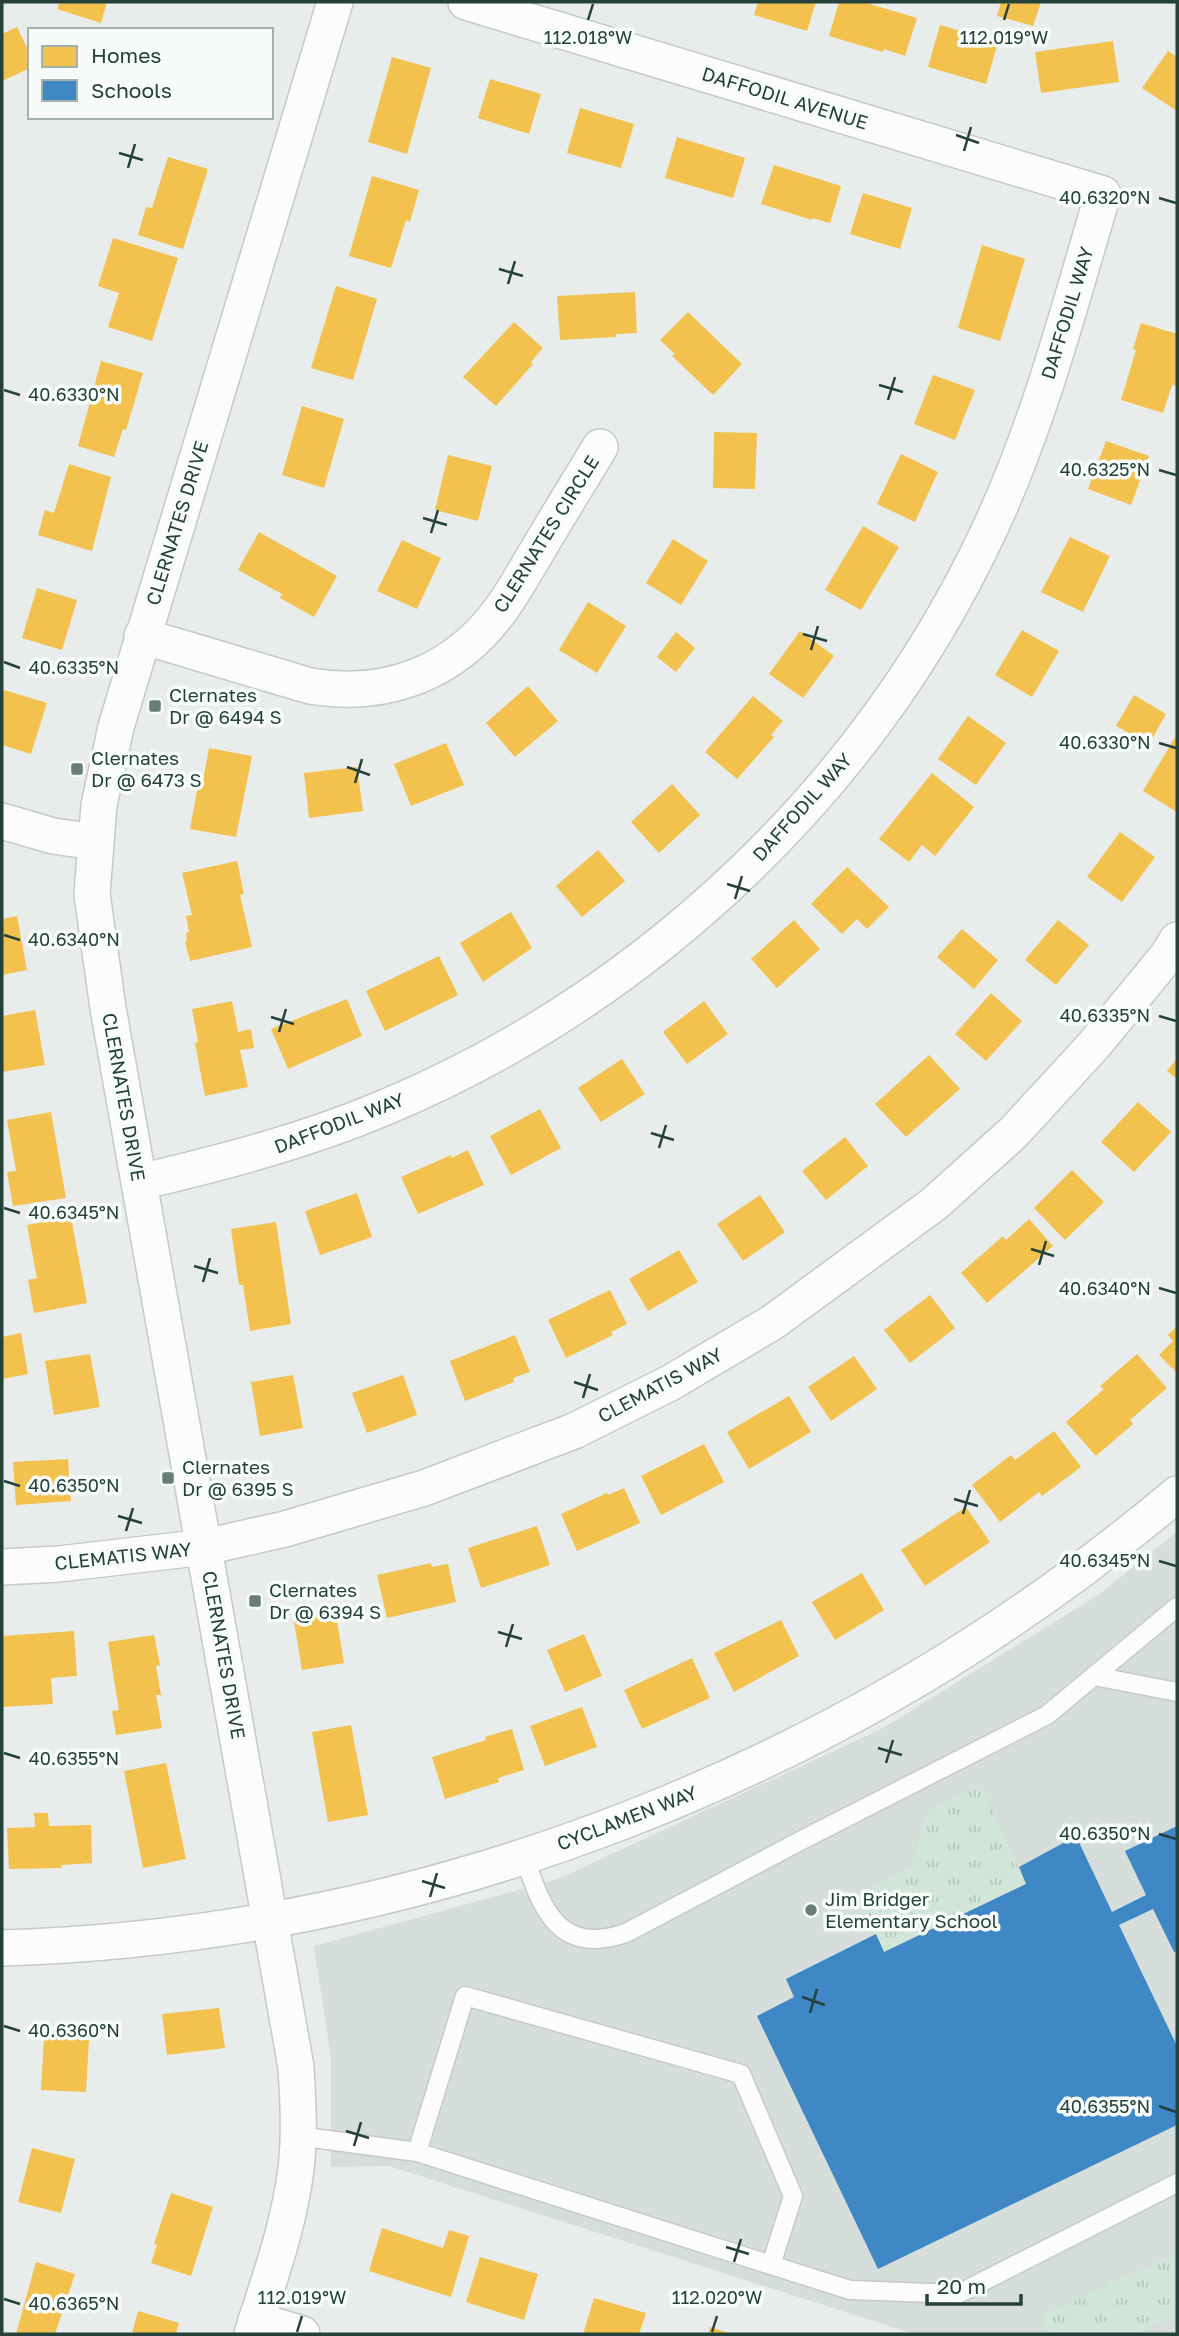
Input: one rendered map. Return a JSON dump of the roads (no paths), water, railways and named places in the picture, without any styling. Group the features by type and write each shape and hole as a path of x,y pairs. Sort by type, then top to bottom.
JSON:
{"street":[{"name":"CLERNATES DRIVE","path":"254,2327 286,2222 296,2169 296,2067 92,894 95,842 106,766 142,636 335,2"},
{"name":"DAFFODIL AVENUE","path":"466,2 1103,194"},
{"name":"DAFFODIL WAY","path":"140,1182 250,1155 321,1132 397,1102 487,1058 598,991 716,897 768,849 840,767 893,697 925,648 973,562 1028,435 1103,194"},
{"name":"CLERNATES CIRCLE","path":"142,636 297,683 337,691 391,686 418,677 445,663 468,646 503,607 600,447"},
{"path":"2,821 53,836 95,842"},
{"name":"CLEMATIS WAY","path":"2,1567 59,1564 205,1547 285,1530 424,1488 574,1431 670,1383 773,1322 934,1204 1013,1133 1094,1045 1177,940"},
{"name":"CYCLAMEN WAY","path":"2,1948 170,1935 386,1896 524,1856 640,1815 773,1757 881,1700 964,1651 1017,1615 1175,1500"},
{"path":"254,2327 302,2334"}],"lane":[{"path":"524,1856 535,1889 546,1913 554,1923 576,1936 601,1939 626,1933 1047,1715 1177,1607"},
{"path":"1094,1676 1177,1692"},
{"path":"417,2152 465,1996 741,2074 793,2196 771,2265"},
{"path":"298,2136 417,2152 850,2290 958,2294 1177,2183"}],"place":[{"name":"Clernates Dr @ 6494 S","path":"155,706"},
{"name":"Clernates Dr @ 6473 S","path":"77,769"},
{"name":"Clernates Dr @ 6395 S","path":"168,1478"},
{"name":"Clernates Dr @ 6394 S","path":"255,1601"},
{"name":"Jim Bridger Elementary School","path":"811,1910"}]}
